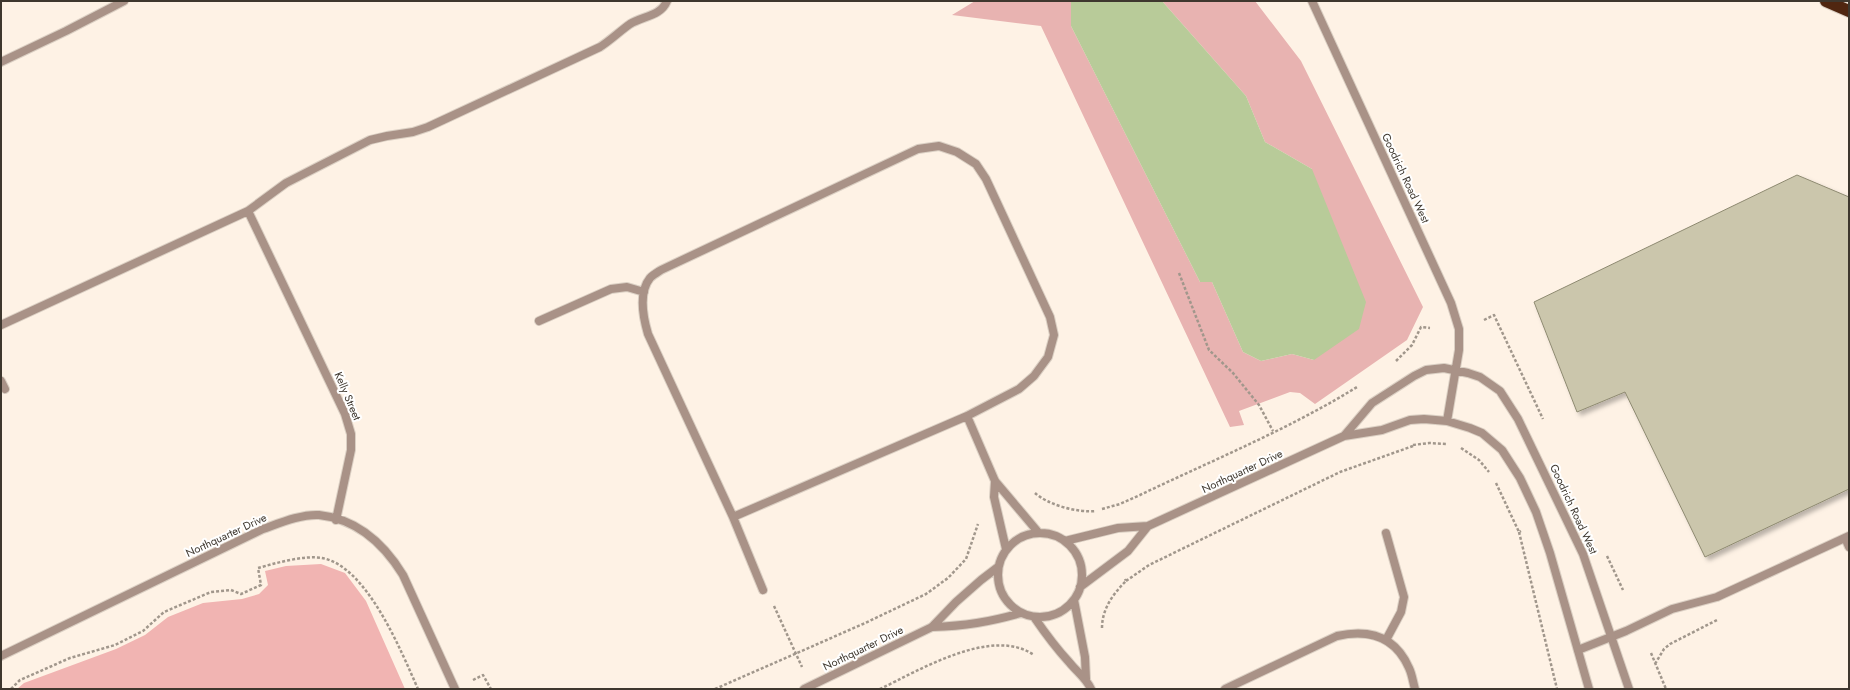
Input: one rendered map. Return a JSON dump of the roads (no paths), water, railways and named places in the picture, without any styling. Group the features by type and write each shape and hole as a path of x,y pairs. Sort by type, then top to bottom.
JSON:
{"highway":[{"path":"1826,1 1849,11"}],"street":[{"path":"1,62 124,1"},
{"path":"1,325 248,211 286,183 370,140 413,132 428,127 600,47 629,25 657,13 667,1"},
{"name":"Goodrich Road West","path":"1312,1 1451,303 1458,324 1460,339 1447,421"},
{"path":"733,517 967,416 1019,389 1034,376 1048,357 1054,335 1050,317 986,179 976,164 957,152 939,146 918,149 661,270 650,278 644,292 642,315 648,334 733,517 763,590"},
{"name":"Kelly Street","path":"248,211 345,414 352,434 351,450 336,520"},
{"path":"539,321 612,289 627,287 644,292"},
{"name":"Northquarter Drive","path":"1344,436 1372,403 1414,376 1434,368 1456,370"},
{"name":"Goodrich Road West","path":"1456,370 1480,377 1490,384 1509,403 1551,483 1583,554 1613,637 1629,689"},
{"path":"1,380 5,390"},
{"path":"967,416 995,481 1038,532"},
{"name":"Northquarter Drive","path":"1065,541 1118,528 1148,526 1344,436 1382,430 1410,420 1424,418 1447,421"},
{"path":"1447,421 1470,428 1492,440 1502,450 1520,478 1540,523 1589,689"},
{"path":"995,481 994,497 1006,549"},
{"name":"Northquarter Drive","path":"1,656 263,529 293,520 319,515 350,524 366,532 377,541 395,561 406,581 455,689"},
{"name":"Northquarter Drive","path":"1080,587 1128,551 1148,526"},
{"path":"1038,532 1053,534 1065,541 1074,550 1080,562 1082,575 1080,587 1074,600 1066,608 1056,614 1045,617 1034,617 1021,613 1010,605 1002,594 998,581 998,567 1006,549 1015,540 1026,534 1038,532"},
{"path":"1386,534 1404,597 1401,612 1386,640"},
{"path":"1578,650 1613,637 1672,609 1717,597 1847,537 1849,548"},
{"name":"Northquarter Drive","path":"932,628 956,602 998,567"},
{"path":"1074,600 1085,657 1086,679"},
{"name":"Northquarter Drive","path":"807,688 932,628 990,622 1021,613"},
{"path":"1034,617 1047,638 1070,664 1086,679 1091,689"},
{"path":"1225,689 1337,636 1354,632 1371,634 1386,640 1395,647 1409,668 1415,689"}]}
